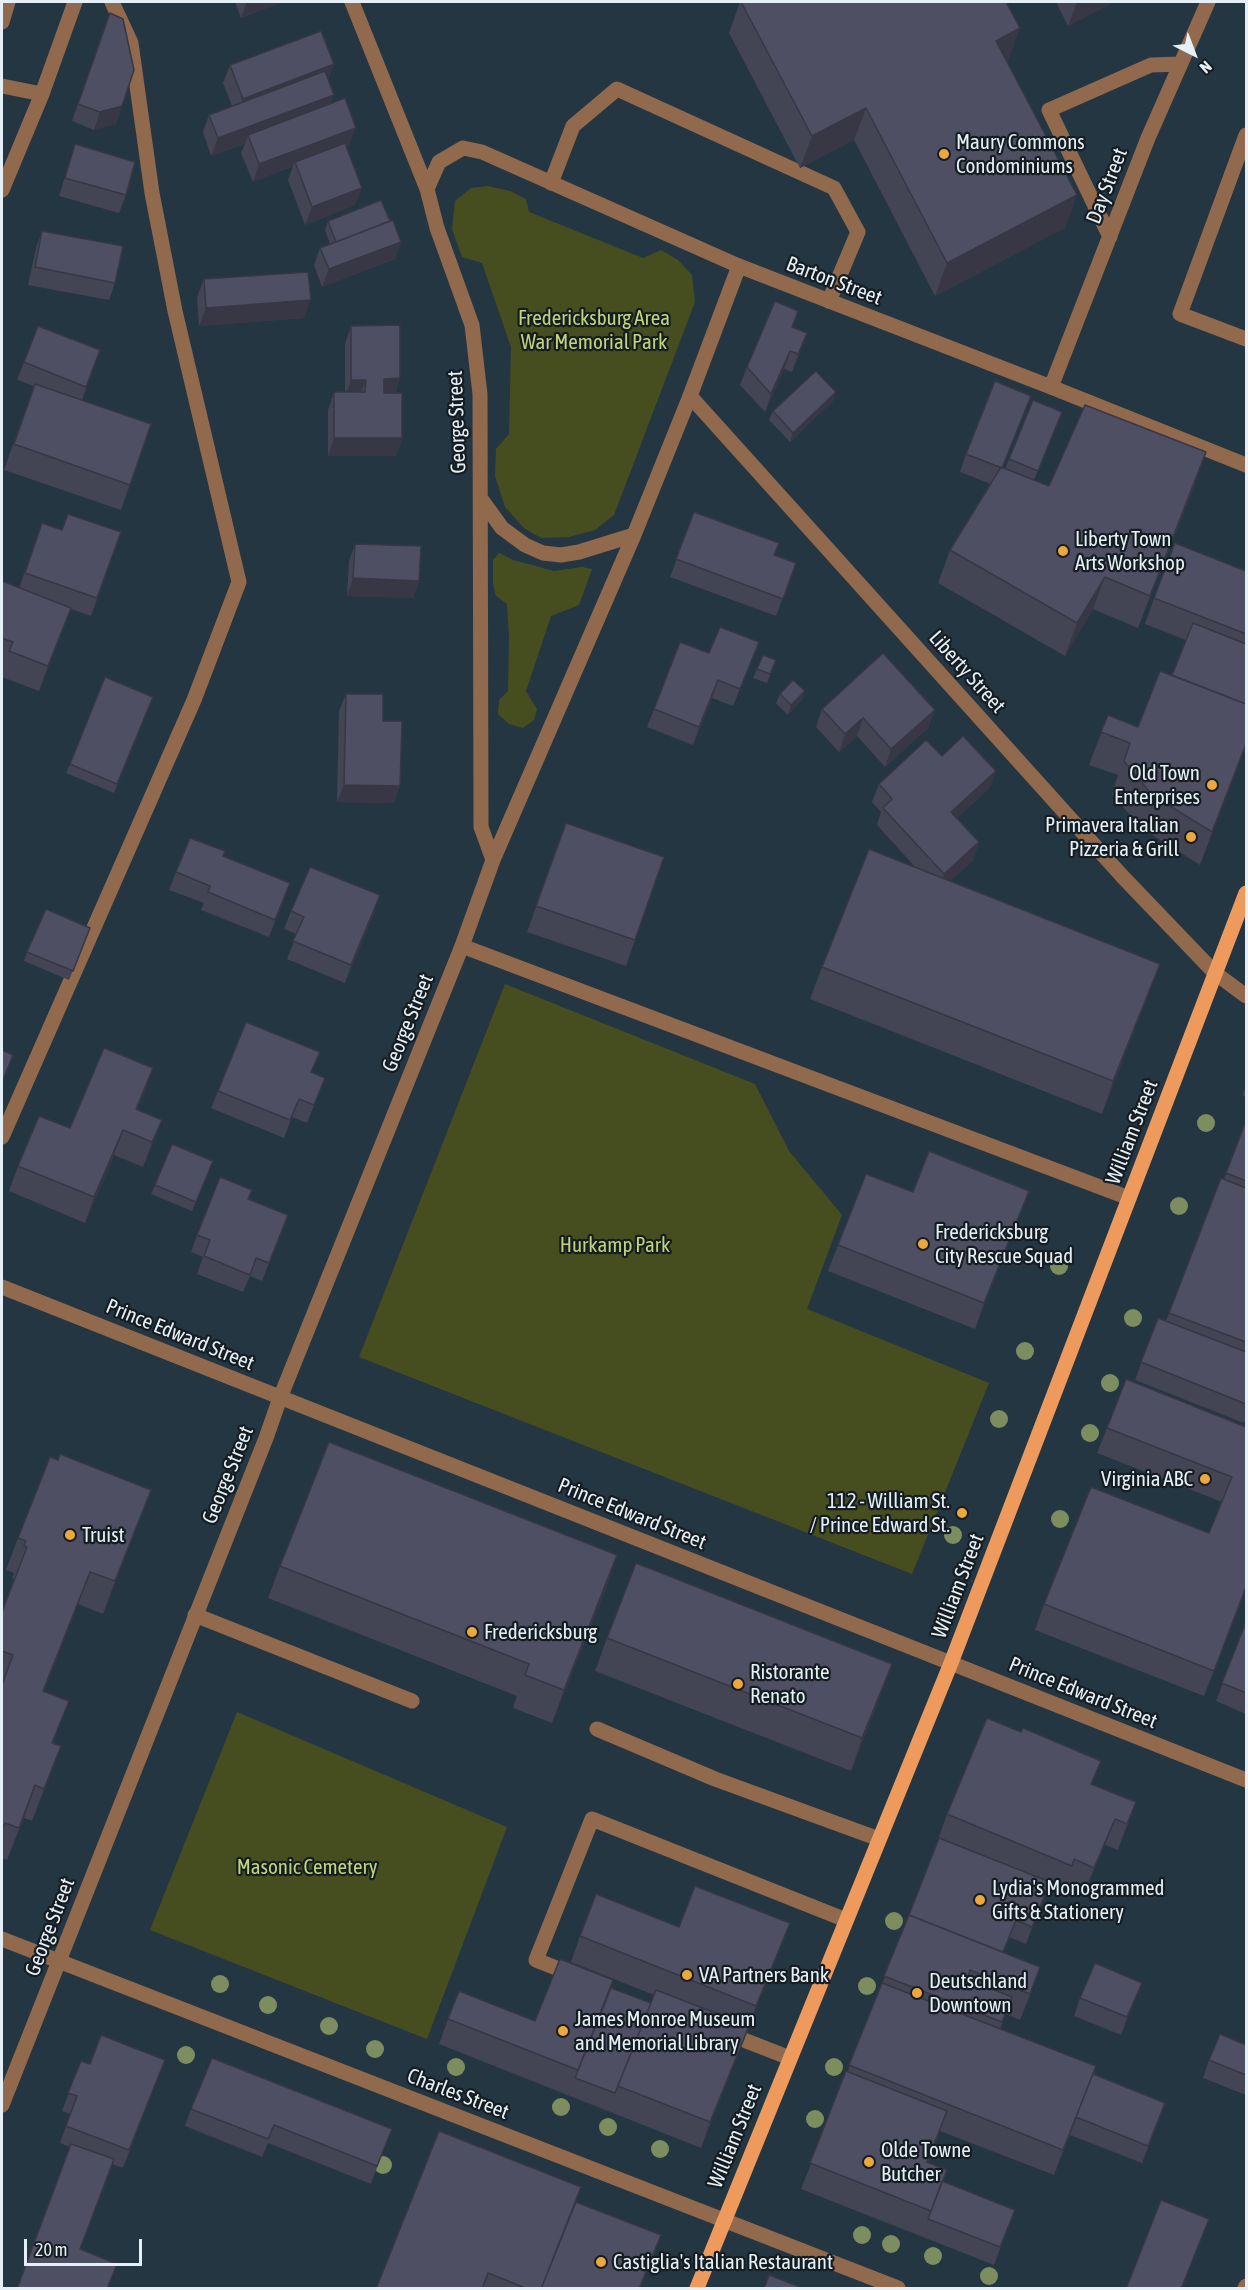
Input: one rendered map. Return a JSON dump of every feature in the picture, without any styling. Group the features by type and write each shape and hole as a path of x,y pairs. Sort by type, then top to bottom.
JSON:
{"main road":[{"name":"William Street","path":"697,2289 951,1663 1246,893"}],"street":[{"path":"2,22 8,2"},
{"path":"2,190 4,173 42,94 75,2"},
{"path":"2,1137 194,700 239,582 175,311 152,193 131,43 112,2"},
{"name":"George Street","path":"352,2 427,189 437,228 472,325 480,394 481,826 494,860"},
{"name":"Day Street","path":"1052,387 1148,138 1208,2"},
{"path":"1110,237 1049,110 1151,65 1180,64"},
{"path":"2,86 42,94"},
{"path":"551,183 573,126 617,89 834,188 858,232 829,301"},
{"path":"1246,135 1180,314 1246,339"},
{"name":"Barton Street","path":"427,189 439,162 463,148 482,152 739,266 1246,465"},
{"name":"George Street","path":"2,2105 280,1398 462,946 494,860 634,535 739,266"},
{"name":"Liberty Street","path":"690,396 1122,876 1215,973 1246,996"},
{"path":"481,499 502,528 525,545 543,553 561,555 579,552 634,535"},
{"path":"462,946 1129,1198"},
{"name":"Prince Edward Street","path":"2,1287 1246,1780"},
{"path":"195,1615 412,1701"},
{"path":"597,1729 715,1779 879,1839"},
{"path":"590,1981 536,1960 592,1819 846,1920"},
{"name":"Charles Street","path":"2,1939 898,2289"},
{"path":"708,2026 790,2058"}],"green space":[{"name":"Fredericksburg Area War Memorial Park","path":"488,186 510,191 526,199 529,212 643,258 661,250 678,260 692,275 695,302 614,515 595,530 569,537 541,538 524,528 505,507 495,476 496,449 509,434 511,347 482,263 462,257 452,229 455,201 471,188"},
{"path":"499,553 513,560 554,571 582,567 592,569 579,605 551,616 526,691 537,709 534,720 523,728 509,724 498,714 499,700 508,691 509,637 507,604 496,596 493,584 493,560"},
{"name":"Hurkamp Park","path":"505,984 755,1084 789,1151 842,1215 807,1309 989,1383 912,1574 359,1357"},
{"name":"Masonic Cemetery","path":"237,1712 507,1827 427,2039 150,1930"}],"building":[{"name":"Maury Commons Condominiums","path":"741,2 1006,2 1020,28 996,41 1077,195 947,263 866,108 812,136"},
{"path":"110,13 123,19 134,70 122,106 100,112 78,104"},
{"path":"321,31 334,64 243,99 230,65"},
{"path":"325,71 334,95 218,138 209,115"},
{"path":"345,98 356,128 259,164 248,135"},
{"path":"345,143 362,188 312,207 295,162"},
{"path":"75,144 135,162 126,195 65,178"},
{"path":"381,200 390,221 336,242 328,221"},
{"path":"393,220 401,242 329,269 320,248"},
{"path":"42,231 123,246 115,283 35,267"},
{"path":"308,272 311,300 206,308 204,279"},
{"path":"775,301 798,311 792,327 807,333 798,354 790,351 771,394 747,367"},
{"path":"400,325 400,378 384,379 384,393 402,393 402,438 334,438 334,392 365,392 366,380 351,380 351,326"},
{"path":"38,326 100,350 86,387 24,362"},
{"path":"816,371 836,392 793,433 773,411"},
{"path":"995,381 1031,396 1002,468 966,454"},
{"path":"35,384 151,424 130,485 14,444"},
{"path":"1033,400 1062,412 1038,471 1009,459"},
{"name":"Liberty Town Arts Workshop","path":"1085,405 1206,452 1150,596 1105,577 1077,623 950,550 1001,467 1049,486"},
{"path":"694,512 779,543 774,555 796,563 783,599 676,559"},
{"path":"68,514 121,532 97,598 25,573 42,523 62,530"},
{"path":"1175,543 1246,571 1246,634 1154,598"},
{"path":"355,544 421,546 419,581 353,578"},
{"path":"2,581 71,608 48,666 9,651 13,642 2,638"},
{"path":"1193,623 1246,644 1246,704 1172,675"},
{"path":"720,627 759,642 740,689 718,680 699,727 654,709 680,642 709,653"},
{"path":"883,653 935,710 891,749 863,718 845,734 822,709"},
{"path":"763,655 776,660 770,674 757,669"},
{"path":"1160,671 1246,704 1246,744 1212,832 1152,795 1124,761 1130,743 1101,732 1108,715 1138,727"},
{"path":"105,677 153,697 117,784 70,764"},
{"path":"793,680 805,691 791,705 780,694"},
{"path":"346,694 383,694 383,721 402,721 400,786 344,785"},
{"path":"963,736 996,771 951,812 979,842 944,874 883,808 892,799 879,784 926,740 942,756"},
{"path":"566,823 664,857 635,940 536,906"},
{"path":"190,838 225,851 223,856 290,883 275,920 208,892 210,886 176,872"},
{"path":"869,849 1160,964 1113,1081 822,967"},
{"path":"310,867 380,895 351,965 293,941 304,917 291,911"},
{"path":"46,909 90,928 73,971 27,952"},
{"path":"246,1022 320,1052 311,1072 325,1078 314,1105 299,1099 290,1120 218,1091"},
{"path":"104,1048 153,1068 136,1109 162,1120 152,1142 123,1130 94,1197 18,1166 39,1116 70,1128"},
{"path":"2,1050 13,1055 2,1082"},
{"path":"1246,1121 1246,1181 1226,1173"},
{"path":"172,1144 213,1161 196,1202 155,1185"},
{"name":"Fredericksburg City Rescue Squad","path":"929,1151 1029,1191 984,1303 838,1245 866,1174 913,1192"},
{"path":"220,1177 252,1190 248,1199 288,1215 269,1263 256,1258 250,1275 204,1256 210,1240 197,1235"},
{"path":"1221,1178 1246,1188 1246,1342 1169,1313"},
{"path":"1158,1318 1246,1352 1246,1404 1141,1362"},
{"path":"1126,1379 1246,1427 1246,1587 1214,1671 1044,1604 1091,1487 1209,1533 1232,1477 1107,1428"},
{"name":"Fredericksburg","path":"329,1442 617,1555 564,1690 525,1675 529,1664 280,1566"},
{"path":"60,1454 151,1490 115,1581 90,1572 43,1691 69,1701 52,1743 61,1746 44,1789 35,1785 19,1828 5,1823 3,1827 2,1685 13,1655 2,1651 2,1612 27,1547 24,1546 26,1541 18,1538 50,1457 58,1460"},
{"path":"636,1563 892,1664 862,1738 607,1638"},
{"path":"1246,1622 1246,1693 1222,1683"},
{"path":"987,1718 1021,1732 1023,1728 1101,1761 1091,1784 1136,1802 1127,1824 1115,1819 1094,1868 1074,1859 1072,1866 947,1814"},
{"path":"939,1838 1050,1882 1032,1927 1016,1920 1003,1952 909,1915"},
{"name":"VA Partners Bank","path":"695,1886 790,1923 756,2006 580,1936 596,1894 679,1927"},
{"path":"909,1915 1040,1967 1030,1994 970,1970 967,1979 1012,1997 1002,2022 884,1976"},
{"path":"560,1959 613,1980 578,2070 448,2019 459,1991 535,2021"},
{"path":"1095,1963 1142,1983 1127,2017 1080,1998"},
{"path":"882,1983 1096,2066 1063,2150 849,2065"},
{"path":"611,1988 651,2003 615,2093 575,2078"},
{"path":"656,1990 749,2026 710,2122 618,2086"},
{"path":"1220,2034 1246,2045 1246,2075 1209,2060"},
{"path":"101,2035 165,2060 129,2150 66,2126 77,2096 68,2093 81,2061 90,2064"},
{"path":"212,2058 392,2129 377,2166 274,2125 268,2139 191,2109"},
{"name":"Olde Towne Butcher","path":"846,2071 947,2111 927,2162 947,2170 931,2211 810,2163"},
{"path":"1093,2074 1165,2103 1148,2146 1076,2117"},
{"path":"439,2131 581,2187 541,2289 528,2289 488,2273 482,2289 376,2289"},
{"path":"71,2144 114,2159 80,2249 117,2264 107,2289 17,2289"},
{"path":"942,2181 1015,2210 1000,2247 928,2219"},
{"path":"1161,2200 1209,2219 1181,2289 1126,2289"},
{"name":"Castiglia's Italian Restaurant","path":"576,2202 661,2235 639,2289 541,2289"},
{"path":"769,2275 805,2289 764,2289"}],"place":[{"name":"Maury Commons Condominiums","path":"944,154"},
{"name":"Liberty Town Arts Workshop","path":"1063,551"},
{"name":"Old Town Enterprises","path":"1212,785"},
{"name":"Primavera Italian Pizzeria & Grill","path":"1191,837"},
{"name":"Fredericksburg City Rescue Squad","path":"923,1244"},
{"name":"Virginia ABC","path":"1205,1479"},
{"name":"112 - William St. / Prince Edward St.","path":"962,1513"},
{"name":"Truist","path":"70,1535"},
{"name":"Fredericksburg","path":"472,1632"},
{"name":"Ristorante Renato","path":"738,1684"},
{"name":"Lydia's Monogrammed Gifts & Stationery","path":"980,1900"},
{"name":"VA Partners Bank","path":"687,1975"},
{"name":"Deutschland Downtown","path":"917,1993"},
{"name":"James Monroe Museum and Memorial Library","path":"563,2031"},
{"name":"Olde Towne Butcher","path":"869,2162"},
{"name":"Castiglia's Italian Restaurant","path":"601,2262"}]}
